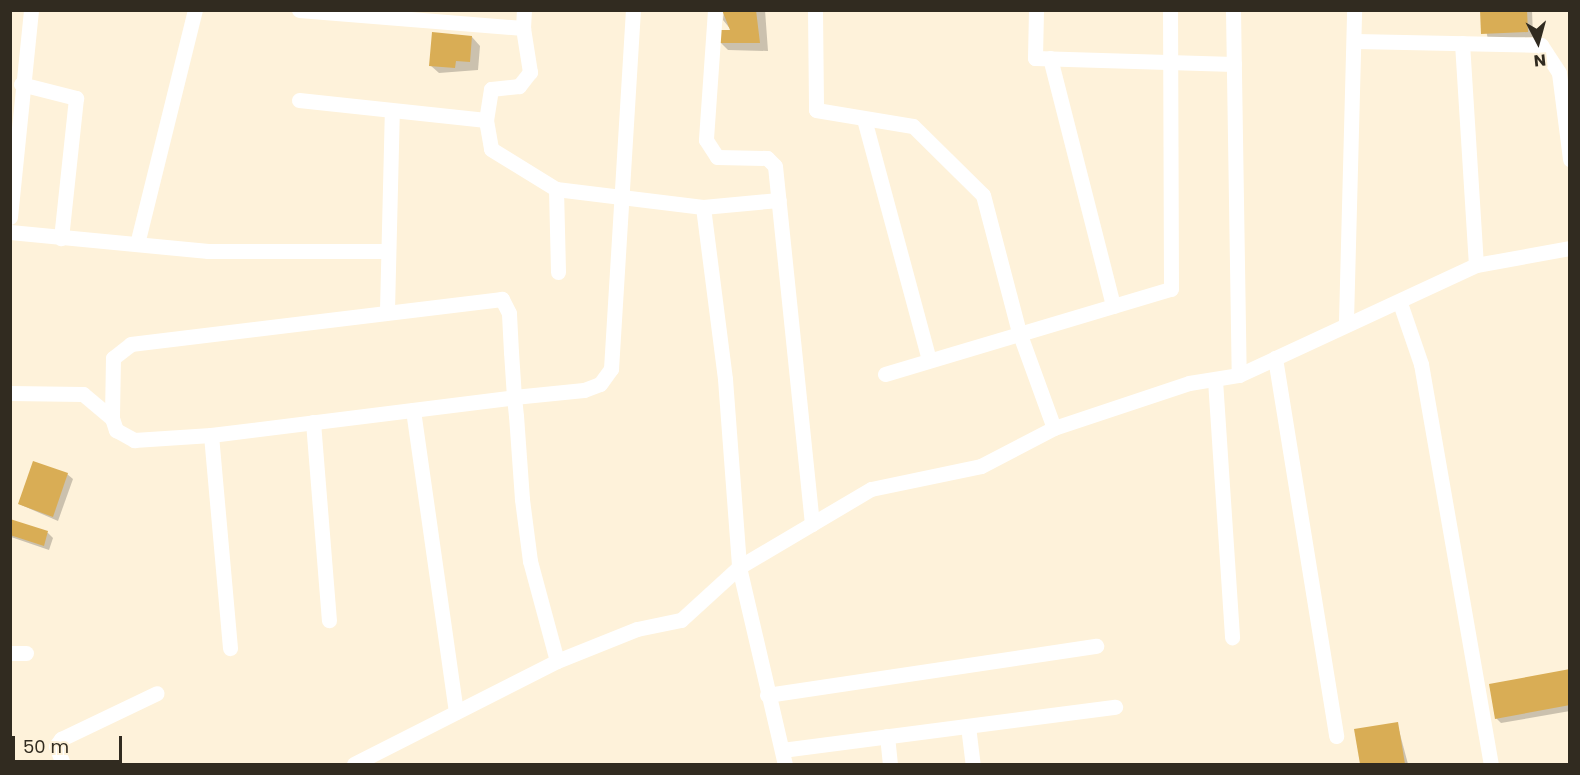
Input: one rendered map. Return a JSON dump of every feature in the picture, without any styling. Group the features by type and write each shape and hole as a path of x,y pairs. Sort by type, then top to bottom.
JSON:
{"street":[{"path":"10,217 14,152 31,10"},
{"path":"137,244 195,10"},
{"path":"299,10 523,28"},
{"path":"524,10 523,28 530,72 519,86 491,89 486,120 491,149 556,189 624,195 704,207 779,200"},
{"path":"557,660 530,561 514,397 509,313 502,299 387,310 123,346 113,358 111,418 116,430 134,440 211,435 514,397 584,390 607,379 624,195 633,10"},
{"path":"715,10 708,148 724,158 772,161 779,200 812,524"},
{"path":"815,10 816,110 913,126 978,189 1019,332 1054,428"},
{"path":"1036,10 1035,58 1234,64"},
{"path":"885,374 1019,332 1162,295 1174,278 1170,10"},
{"path":"1233,10 1239,375"},
{"path":"1346,321 1354,10"},
{"path":"1354,41 1541,45 1552,56 1569,159"},
{"path":"1462,43 1476,265"},
{"path":"1050,58 1113,306"},
{"path":"21,84 76,98 61,238"},
{"path":"299,100 486,120"},
{"path":"387,310 385,251 392,111"},
{"path":"864,119 929,360"},
{"path":"556,189 558,272"},
{"path":"704,207 725,379 739,567 767,695 784,757 887,736 1115,707"},
{"path":"10,232 208,251 385,251"},
{"path":"354,765 557,660 637,629 681,620 739,567 871,489 981,466 1054,428 1189,383 1239,375 1346,321 1400,303 1476,265 1569,248"},
{"path":"1400,303 1421,364 1491,765"},
{"path":"1275,358 1336,736"},
{"path":"1215,380 1232,637"},
{"path":"10,393 83,394 111,418"},
{"path":"413,410 456,712"},
{"path":"313,422 329,620"},
{"path":"211,435 230,648"},
{"path":"767,695 1096,646"},
{"path":"10,653 26,653"},
{"path":"63,765 56,746 61,739 157,693"},
{"path":"968,726 973,765"},
{"path":"887,736 890,765"}],"building":[{"path":"722,10 756,10 760,43 718,43 719,30 730,30"},
{"path":"1480,10 1527,10 1528,32 1481,34"},
{"path":"432,32 472,36 470,62 456,61 455,68 429,66"},
{"path":"33,461 68,473 53,517 18,504"},
{"path":"10,519 48,531 44,546 10,535"},
{"path":"1570,669 1570,705 1495,719 1489,684"},
{"path":"1398,722 1405,764 1360,764 1354,729"}]}
